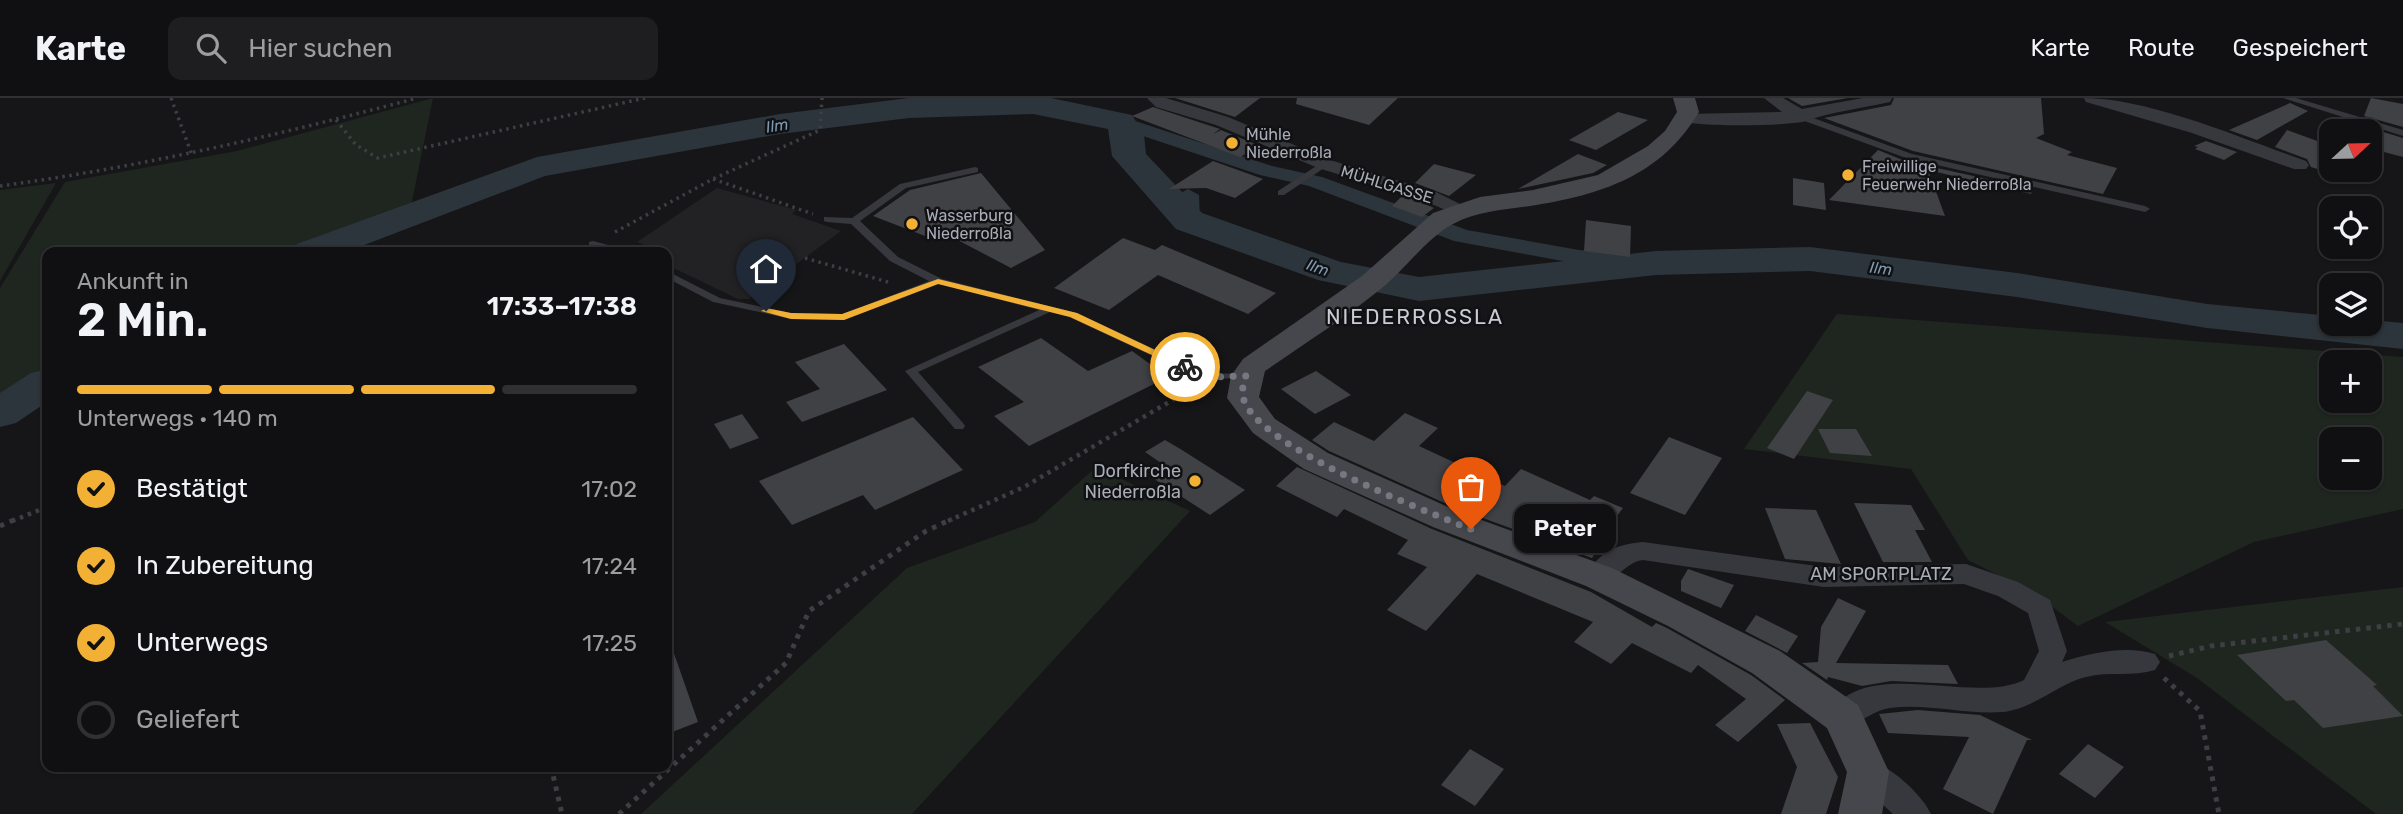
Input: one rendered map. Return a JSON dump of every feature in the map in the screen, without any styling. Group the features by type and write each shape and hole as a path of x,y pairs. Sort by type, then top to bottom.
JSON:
{"main road":[{"path":"1685,109 1657,151 1606,181 1462,210 1442,219 1341,305 1254,365 1246,376 1243,398 1254,415 1284,441 1316,461 1445,519 1599,578 1681,616 1766,662 1843,718 1868,772 1860,814"}],"street":[{"name":"MÜHLGASSE","path":"1155,98 1162,103 1222,121 1317,169 1429,195 1462,210"},
{"path":"1772,98 1802,117"},
{"path":"1685,109 1726,121 1802,117 1884,98"},
{"path":"2092,98 2198,129 2300,165"},
{"name":"AM SPORTPLATZ","path":"1599,578 1621,554 1643,551 1745,568 1824,577 1966,574 2008,589 2040,607 2053,651 2036,685"},
{"path":"1843,718 1851,708 1866,699 1910,696 2006,701 2082,666 2145,662"},
{"path":"1868,772 1915,814"}],"lane":[{"path":"2287,98 2403,133"},
{"path":"1802,117 1909,156 2146,209"},
{"path":"1281,193 1317,169"},
{"path":"854,222 903,186 975,170"},
{"path":"827,219 854,222 894,259 938,281 1073,315 1206,377 1246,376"},
{"path":"593,244 604,247"},
{"path":"672,277 717,300 791,316 844,317 938,281"},
{"path":"959,426 911,372 1049,309"}],"path":[{"path":"172,98 180,129 192,155"},
{"path":"0,186 192,155 417,98"},
{"path":"336,120 356,145 378,158 645,98"},
{"path":"593,244 713,179 820,130 822,98"},
{"path":"713,179 827,219"},
{"path":"805,258 915,290"},
{"path":"672,766 786,663 809,611 926,531 1024,487 1185,394 1206,377"},
{"path":"0,526 42,509"},
{"path":"2145,662 2211,646 2403,624"},
{"path":"2145,662 2200,711 2219,814"},
{"path":"552,772 562,814"},
{"path":"619,814 665,772"}],"shaded area":[{"path":"433,98 411,206 312,247 42,247 42,374 0,397 0,288 65,182 237,151"},
{"path":"56,183 0,281 0,190"},
{"path":"717,188 796,210 792,214 841,231 749,299 738,299 672,267 672,247 650,247 637,242"},
{"path":"1837,314 2319,351 2319,413 2382,413 2382,355 2403,357 2403,509 2254,542 2078,626 2035,594 1968,560 1911,469 1744,449"},
{"path":"1096,467 1190,511 912,814 641,814 907,568 1035,522"},
{"path":"2403,587 2403,814 2376,814 2197,678 2105,622"}],"building":[{"path":"1175,98 1260,98 1235,117"},
{"path":"1297,98 1398,98 1369,125 1296,104"},
{"path":"1788,98 1848,98 1802,106"},
{"path":"1894,98 2041,98 2044,134 2036,138 2072,152 2067,155 2117,168 2103,194 1913,151 1824,118 1891,105"},
{"path":"2371,98 2403,104 2403,127 2364,116"},
{"path":"2290,103 2308,111 2257,140 2229,130"},
{"path":"1153,107 1220,129 1213,134 1221,130 1260,146 1240,157 1132,116"},
{"path":"1618,112 1648,120 1596,150 1569,140"},
{"path":"2287,130 2319,142 2319,170 2311,167 2307,159 2275,147"},
{"path":"2382,132 2403,138 2403,157 2384,152 2382,154"},
{"path":"2206,141 2237,152 2224,160 2195,149 2198,147 2194,146"},
{"path":"1878,150 1905,161 2033,189 2031,194 1928,170 1945,216 1829,200"},
{"path":"1578,154 1607,165 1593,173 1518,189"},
{"path":"1213,161 1263,179 1235,198 1206,188 1169,189"},
{"path":"1434,164 1476,175 1449,196 1415,183"},
{"path":"981,173 1045,250 1011,268 948,235 938,241 873,216 910,190"},
{"path":"1793,178 1824,183 1826,210 1793,205"},
{"path":"1402,196 1434,208 1422,217 1392,206"},
{"path":"1586,220 1631,226 1630,257 1584,251"},
{"path":"1123,238 1155,250 1162,245 1276,293 1248,314 1158,275 1109,310 1054,288"},
{"path":"1041,338 1088,371 1132,351 1168,377 1029,446 994,416 1024,402 978,367"},
{"path":"844,344 887,390 802,422 786,402 820,389 795,362"},
{"path":"1316,371 1351,395 1315,414 1281,389"},
{"path":"1807,391 1833,400 1794,459 1767,448"},
{"path":"1405,413 1438,428 1419,446 1505,486 1521,469 1590,500 1594,496 1623,508 1595,545 1599,547 1592,558 1458,509 1329,451 1312,440 1334,422 1374,441"},
{"path":"742,414 759,438 730,449 714,424"},
{"path":"913,417 963,470 875,510 863,495 792,525 759,481"},
{"path":"1818,429 1856,429 1872,456 1830,453"},
{"path":"1669,437 1722,458 1685,515 1630,493"},
{"name":"Dorfkirche Niederroßla","path":"1165,440 1245,490 1210,515 1145,473 1161,463 1145,452"},
{"path":"1297,467 1432,529 1591,592 1652,627 1656,623 1667,628 1751,675 1785,700 1738,742 1715,725 1746,699 1698,665 1691,673 1632,643 1611,664 1574,642 1593,622 1477,574 1426,631 1387,610 1427,567 1397,554 1408,540 1344,509 1337,517 1276,486"},
{"path":"1854,503 1911,505 1925,530 1915,530 1932,562 1883,562"},
{"path":"1765,508 1816,510 1841,564 1785,559"},
{"path":"1688,569 1734,585 1721,608 1681,591 1681,581"},
{"path":"1838,598 1866,611 1836,663 1948,665 1958,684 1891,681 1862,686 1828,677 1827,680 1802,663 1818,662 1821,627"},
{"path":"1756,615 1798,636 1787,653 1745,631"},
{"path":"2326,640 2377,685 2373,686 2403,716 2323,728 2294,700 2286,701 2237,655"},
{"path":"672,648 698,722 672,732"},
{"path":"1918,710 1980,715 2032,740 2027,740 1993,814 1943,789 1969,737 1888,733 1879,714"},
{"path":"1810,723 1838,777 1826,814 1781,814 1797,767 1777,724"},
{"path":"2088,744 2124,767 2095,798 2059,774"},
{"path":"1470,749 1504,769 1475,806 1441,785"}],"waterway":[{"name":"Ilm","path":"324,247 537,167 780,124 909,108 1033,104 1120,122 1127,134 1129,156 1189,221 1332,272 1419,289 1656,263 1810,259 2017,285 2207,316 2403,336"},
{"path":"1120,122 1267,171 1315,181 1462,236 1579,257 1656,263"},
{"path":"1188,195 1189,221"},
{"name":"Ilm","path":"0,413 42,385"}],"way so far":[{"path":"1185,367 1206,377 1246,376 1243,398 1264,426 1284,441 1316,461 1471,529"}],"place":[{"name":"Mühle Niederroßla","path":"1232,143"},
{"name":"Freiwillige Feuerwehr Niederroßla","path":"1848,175"},
{"name":"Wasserburg Niederroßla","path":"912,224"},
{"name":"Dorfkirche Niederroßla","path":"1195,481"},
{"name":"Peter","path":"1471,529"}],"district":[{"name":"NIEDERROSSLA","path":"1415,317"}],"route":[{"path":"766,311 791,316 844,317 938,281 1073,315 1185,367"}]}
